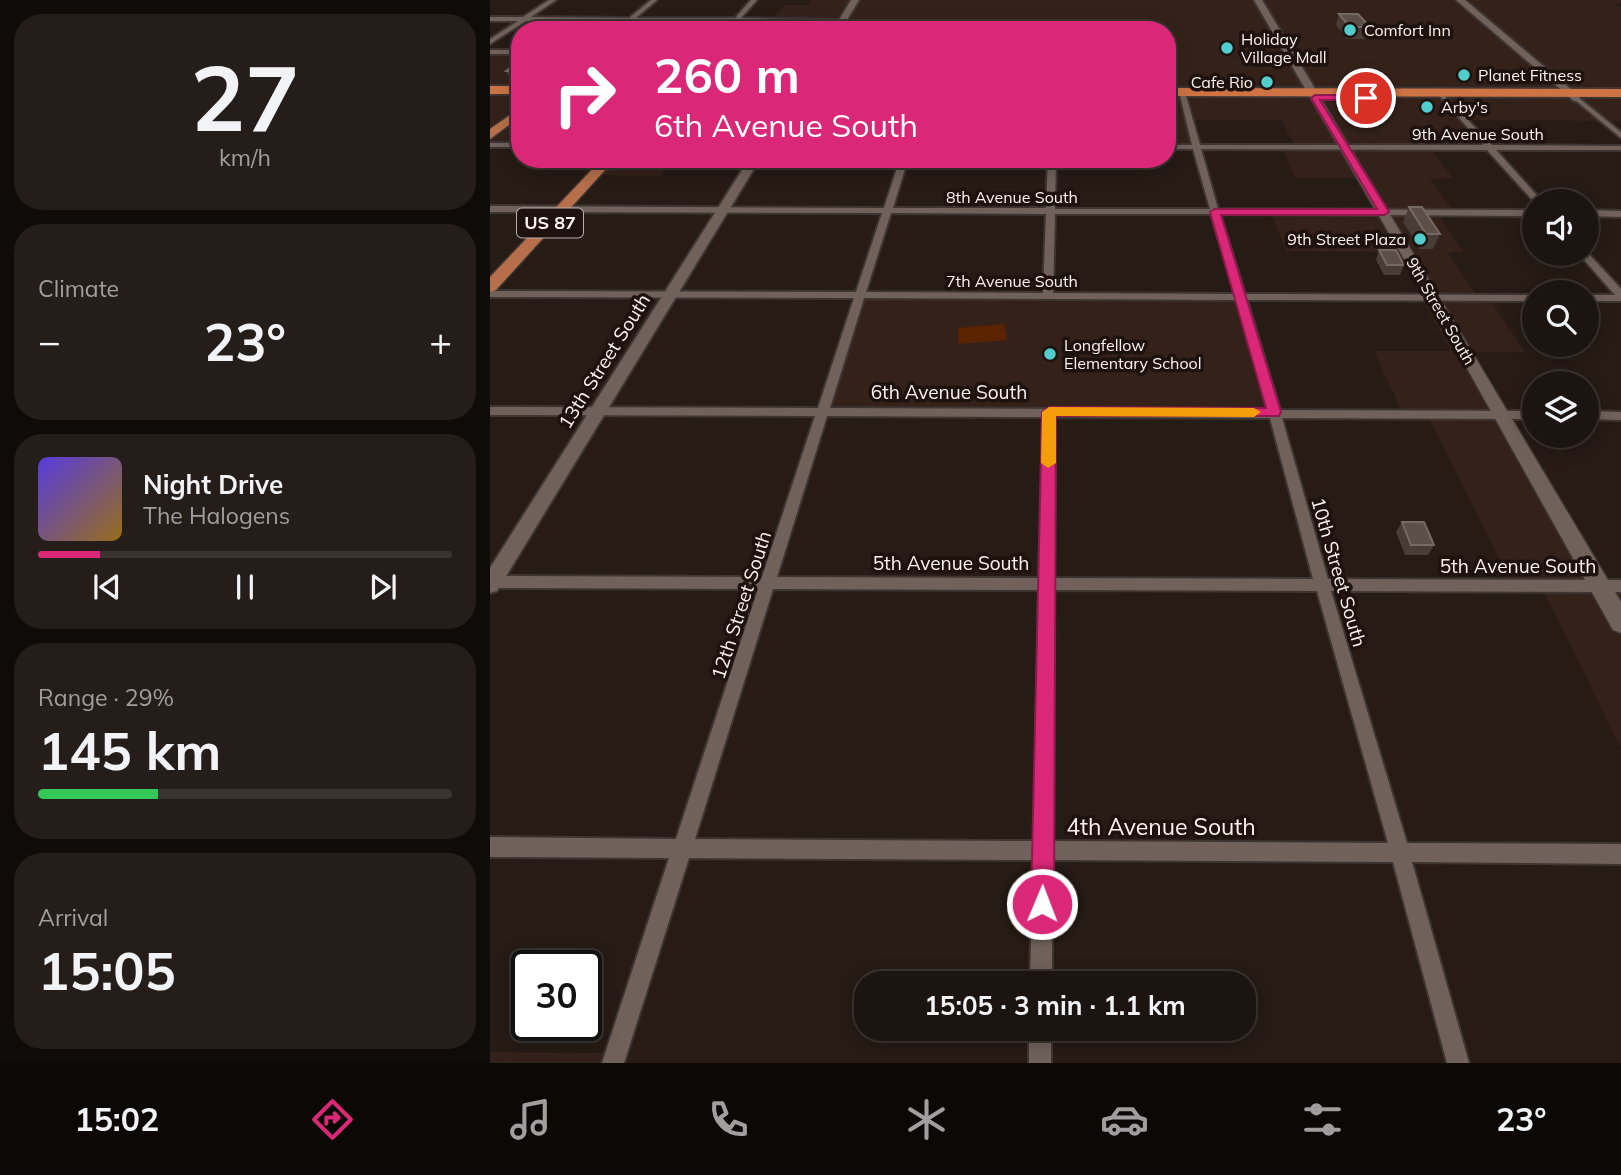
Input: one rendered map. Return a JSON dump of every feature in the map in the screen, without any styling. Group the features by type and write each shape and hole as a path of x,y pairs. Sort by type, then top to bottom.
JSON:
{"highway":[{"path":"490,90 511,90"},
{"path":"1574,96 1621,93"},
{"path":"1178,94 1574,96 1621,99"},
{"path":"490,96 511,96"}],"main road":[{"name":"9th Street South","path":"1313,95 1384,212 1621,623"},
{"path":"490,135 511,118"},
{"name":"US 87","path":"490,287 601,168"}],"street":[{"path":"523,21 554,0"},
{"path":"629,21 654,0"},
{"path":"737,19 754,0"},
{"path":"490,19 843,20 855,0"},
{"name":"9th Street South","path":"1258,0 1313,95"},
{"path":"1460,0 1621,136"},
{"path":"490,42 511,29"},
{"path":"490,52 511,52"},
{"name":"10th Street South","path":"1178,94 1198,147 1275,412 1458,1063"},
{"path":"1443,95 1527,189"},
{"path":"490,145 511,145"},
{"name":"9th Avenue South","path":"1176,147 1621,148"},
{"name":"13th Street South","path":"491,583 749,168"},
{"name":"12th Street South","path":"613,1063 901,168"},
{"path":"1048,296 1052,168"},
{"name":"8th Avenue South","path":"490,209 1522,213"},
{"path":"1599,214 1621,214"},
{"path":"1594,266 1621,297"},
{"name":"7th Avenue South","path":"490,294 1522,298"},
{"path":"1599,298 1621,297"},
{"name":"6th Avenue South","path":"490,411 1522,415"},
{"path":"1041,971 1049,412"},
{"path":"1599,415 1621,415"},
{"name":"5th Avenue South","path":"491,583 769,581 1621,586"},
{"name":"4th Avenue South","path":"490,847 1621,854"},
{"path":"1040,1041 1040,1063"}],"shaded area":[{"path":"812,0 1621,0 1621,3 1614,4 1621,8 1621,93 1176,92 1176,21 772,19 784,5 808,5"},
{"path":"490,52 511,52 511,90 490,90"},
{"path":"490,96 511,96 511,145 490,145"},
{"path":"1176,98 1621,99 1621,121 1466,120 1489,148 1429,148 1453,178 1430,179 1455,213 1437,213 1463,252 1448,253 1478,298 1489,298 1522,348 1522,352 1466,352 1599,585 1621,586 1621,748 1540,585 1512,585 1427,415 1403,414 1374,351 1451,351 1421,298 1433,298 1407,252 1286,251 1271,212 1383,212 1364,178 1295,178 1282,147 1295,147 1282,120 1191,120 1198,147 1176,147"},
{"path":"601,168 666,168 660,176 595,175"},
{"name":"Longfellow Elementary School","path":"860,296 1241,297 1275,412 823,411"},
{"path":"1004,324 1007,340 959,344 958,328"},
{"path":"490,1052 616,1053 613,1063 490,1063"}],"building":[{"path":"1339,14 1358,14 1370,27 1350,27"},
{"path":"1409,207 1422,207 1440,234 1426,234"},
{"path":"1379,250 1396,250 1404,265 1387,265"},
{"path":"1402,522 1424,522 1434,545 1411,545"}],"slow traffic":[{"path":"1048,463 1049,412 1254,412"}],"place":[{"name":"Comfort Inn","path":"1350,30"},
{"name":"Holiday Village Mall","path":"1227,48"},
{"name":"Planet Fitness","path":"1464,75"},
{"name":"Cafe Rio","path":"1267,82"},
{"name":"Arby's","path":"1427,107"},
{"name":"9th Street Plaza","path":"1420,239"},
{"name":"Longfellow Elementary School","path":"1050,354"}],"route":[{"path":"1042,904 1049,412 1275,412 1215,212 1384,212 1315,98 1366,98"}]}
